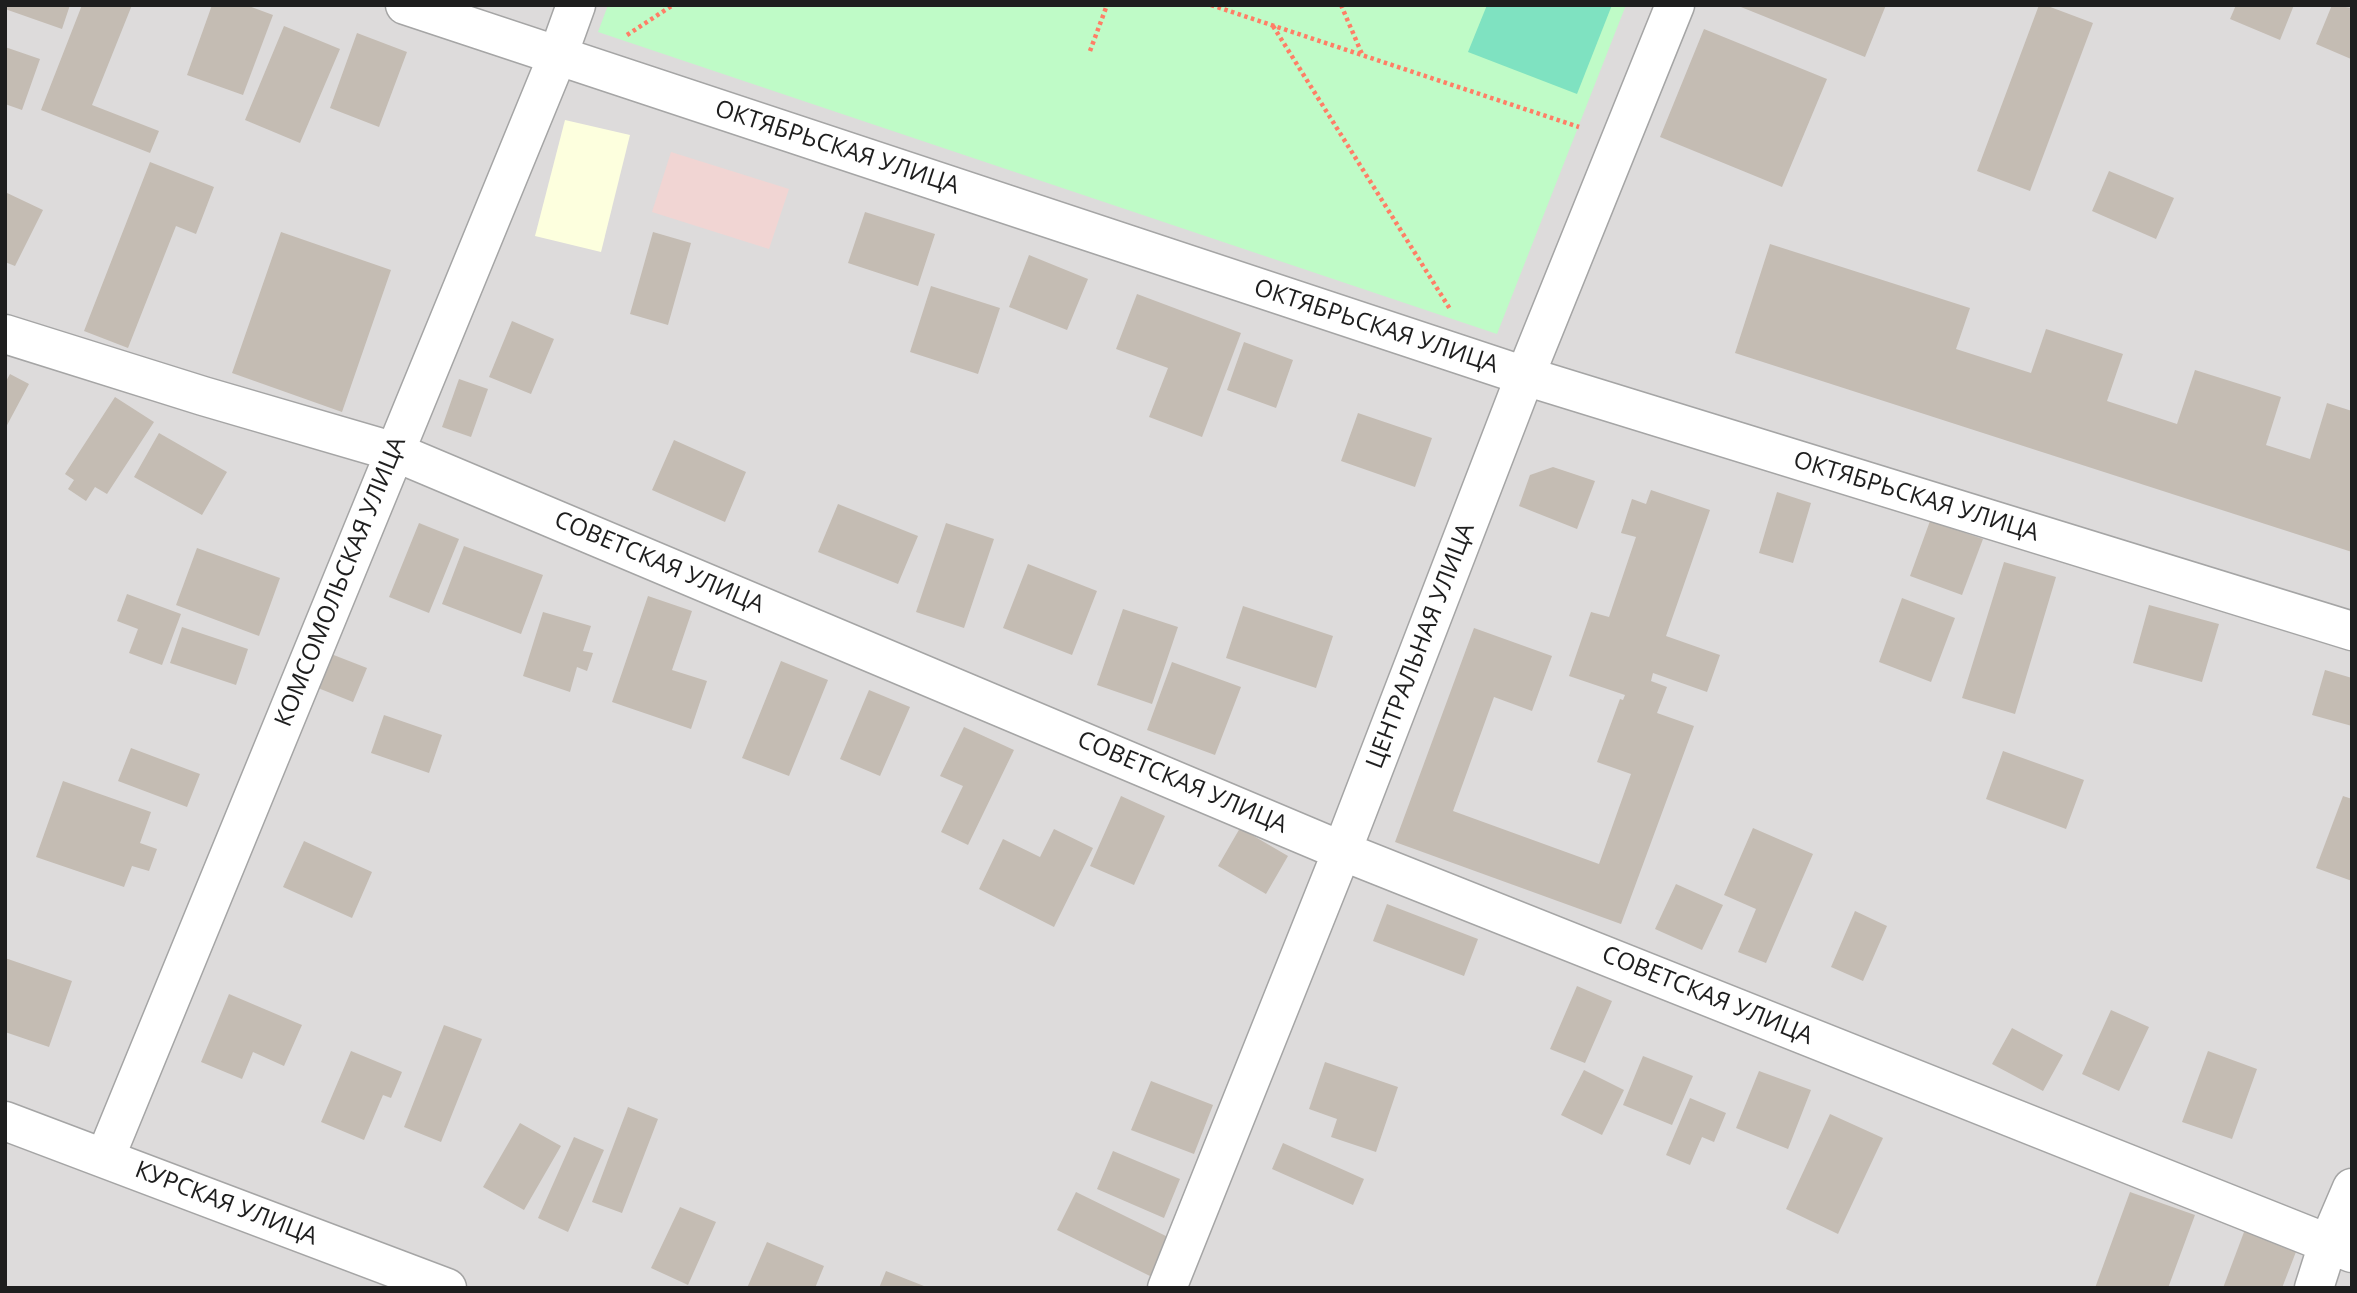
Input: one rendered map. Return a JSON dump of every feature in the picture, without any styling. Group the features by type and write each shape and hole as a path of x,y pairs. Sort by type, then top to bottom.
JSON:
{"street":[{"name":"ОКТЯБРЬСКАЯ УЛИЦА","path":"405,5 1525,376 2352,631"},
{"name":"КОМСОМОЛЬСКАЯ УЛИЦА","path":"105,1158 558,55 576,5"},
{"name":"ЦЕНТРАЛЬНАЯ УЛИЦА","path":"1167,1288 1342,851 1525,376 1675,5"},
{"name":"СОВЕТСКАЯ УЛИЦА","path":"5,334 395,452 1342,851 2340,1249"},
{"name":"КУРСКАЯ УЛИЦА","path":"5,1121 447,1288"},
{"path":"2314,1288 2340,1249 2352,1188"}],"path":[{"path":"619,40 673,5"},
{"path":"1090,51 1107,5"},
{"path":"1211,5 1579,127"},
{"path":"1341,5 1363,55"},
{"path":"1273,25 1451,309"}],"shaded area":[{"path":"5,5 2352,5 2352,1288 5,1288"},
{"path":"565,120 630,135 601,252 535,236"},
{"path":"671,152 789,189 769,249 652,212"}],"green space":[{"path":"608,5 1626,5 1497,334 598,32"},
{"path":"1487,5 1612,5 1577,94 1468,52"}],"building":[{"path":"5,5 70,5 62,29 5,9"},
{"path":"82,5 132,5 92,105 159,131 150,153 41,110"},
{"path":"212,5 246,5 273,15 243,95 187,75"},
{"path":"1736,5 1886,5 1865,57"},
{"path":"2039,5 2093,23 2030,191 1977,171"},
{"path":"2236,5 2294,5 2280,40 2230,19"},
{"path":"2332,5 2352,8 2351,59 2316,44"},
{"path":"284,26 340,49 300,143 245,120"},
{"path":"1704,29 1827,79 1782,187 1660,137"},
{"path":"357,33 407,52 379,127 330,108"},
{"path":"5,47 40,59 22,110 5,104"},
{"path":"150,162 214,187 196,234 176,226 128,348 84,331"},
{"path":"2109,171 2174,198 2156,239 2092,211"},
{"path":"5,192 43,210 15,266 5,262"},
{"path":"865,212 935,234 918,286 848,263"},
{"path":"281,232 391,270 342,412 232,373"},
{"path":"653,232 691,243 668,325 630,314"},
{"path":"1770,244 1970,308 1956,349 2031,373 2046,329 2123,354 2107,401 2177,424 2195,370 2281,397 2266,445 2310,459 2327,403 2352,411 2352,552 1735,353"},
{"path":"1029,255 1088,279 1067,330 1009,307"},
{"path":"931,286 1000,308 978,374 910,352"},
{"path":"1137,294 1241,333 1202,437 1149,417 1168,368 1116,349"},
{"path":"512,321 554,339 531,394 489,377"},
{"path":"1244,342 1293,360 1276,408 1227,390"},
{"path":"10,374 29,384 5,429 5,383"},
{"path":"459,379 488,389 471,437 442,427"},
{"path":"115,397 154,422 107,494 95,487 86,501 68,489 74,480 65,474"},
{"path":"1358,413 1432,438 1415,487 1341,461"},
{"path":"159,433 227,472 202,515 134,477"},
{"path":"674,440 746,472 725,522 652,490"},
{"path":"1553,467 1595,481 1577,529 1519,506 1530,475"},
{"path":"1651,490 1710,510 1666,636 1720,655 1707,692 1653,673 1651,681 1667,687 1657,713 1694,726 1621,924 1395,842 1474,628 1552,656 1532,711 1494,697 1453,811 1599,864 1631,774 1597,762 1620,699 1623,700 1625,695 1569,676 1591,612 1609,617 1636,537 1621,533 1632,499 1646,504"},
{"path":"1777,492 1811,503 1793,563 1759,553"},
{"path":"838,504 918,536 898,584 818,552"},
{"path":"1930,521 1983,539 1962,595 1910,576"},
{"path":"419,523 459,539 429,613 389,597"},
{"path":"946,523 994,539 964,628 916,612"},
{"path":"464,546 543,575 521,634 442,604"},
{"path":"197,548 280,578 259,636 176,605"},
{"path":"2004,562 2056,577 2015,714 1962,698"},
{"path":"1028,564 1097,591 1072,655 1003,628"},
{"path":"127,594 181,614 162,665 129,653 138,629 117,621"},
{"path":"648,596 692,611 672,670 707,681 691,729 612,702"},
{"path":"1902,598 1955,618 1931,682 1879,662"},
{"path":"2149,605 2219,624 2202,682 2133,663"},
{"path":"1243,606 1333,636 1316,688 1226,658"},
{"path":"1123,609 1178,627 1152,704 1097,685"},
{"path":"543,612 591,626 583,651 593,653 587,671 577,667 570,692 523,676"},
{"path":"182,627 248,649 236,685 170,663"},
{"path":"326,652 367,668 353,702 313,686"},
{"path":"781,661 828,680 789,776 742,758"},
{"path":"1172,662 1241,687 1215,755 1147,730"},
{"path":"2325,670 2352,678 2352,726 2312,715"},
{"path":"869,690 910,707 880,776 840,759"},
{"path":"384,715 442,735 429,773 371,753"},
{"path":"964,727 1014,750 968,845 941,832 963,786 940,776"},
{"path":"131,748 200,774 187,807 118,781"},
{"path":"2003,751 2084,780 2066,829 1986,799"},
{"path":"63,781 151,812 140,843 157,849 149,871 132,866 124,887 36,857"},
{"path":"1121,796 1165,816 1134,885 1090,866"},
{"path":"2343,796 2352,799 2352,881 2316,868"},
{"path":"1240,828 1288,856 1266,894 1218,866"},
{"path":"1753,828 1813,854 1766,963 1738,952 1756,909 1724,895"},
{"path":"1054,829 1093,848 1054,927 979,889 1003,839 1040,857"},
{"path":"304,841 372,872 352,918 283,887"},
{"path":"1676,884 1723,905 1702,950 1655,929"},
{"path":"1387,904 1478,939 1464,976 1373,941"},
{"path":"1855,911 1887,926 1863,981 1831,967"},
{"path":"5,958 72,981 49,1047 5,1032"},
{"path":"1577,986 1612,1001 1585,1063 1550,1049"},
{"path":"229,994 302,1025 284,1066 253,1052 242,1079 201,1062"},
{"path":"2111,1010 2149,1027 2119,1091 2082,1074"},
{"path":"444,1025 482,1039 441,1142 404,1127"},
{"path":"2012,1028 2063,1055 2043,1091 1992,1064"},
{"path":"351,1051 402,1072 391,1098 383,1095 364,1140 321,1122"},
{"path":"2208,1051 2257,1069 2232,1139 2182,1122"},
{"path":"1643,1056 1693,1076 1672,1125 1623,1105"},
{"path":"1325,1062 1398,1087 1376,1152 1331,1137 1337,1119 1309,1109"},
{"path":"1584,1070 1624,1090 1602,1135 1561,1115"},
{"path":"1759,1071 1811,1090 1788,1149 1736,1128"},
{"path":"1151,1081 1213,1105 1194,1154 1131,1130"},
{"path":"1690,1098 1726,1113 1714,1142 1702,1137 1690,1165 1666,1155"},
{"path":"628,1107 658,1119 622,1213 592,1202"},
{"path":"1830,1114 1883,1138 1838,1234 1786,1209"},
{"path":"520,1123 561,1146 524,1210 483,1187"},
{"path":"574,1137 604,1150 568,1232 538,1218"},
{"path":"1283,1143 1364,1179 1353,1205 1272,1169"},
{"path":"1113,1151 1180,1179 1164,1218 1097,1189"},
{"path":"1076,1192 1172,1239 1154,1278 1057,1230"},
{"path":"2130,1192 2195,1215 2168,1288 2095,1288"},
{"path":"680,1207 716,1222 688,1285 651,1268"},
{"path":"2247,1224 2299,1244 2282,1288 2223,1288"},
{"path":"767,1242 824,1266 815,1288 747,1288"},
{"path":"886,1271 929,1288 879,1288"}]}
